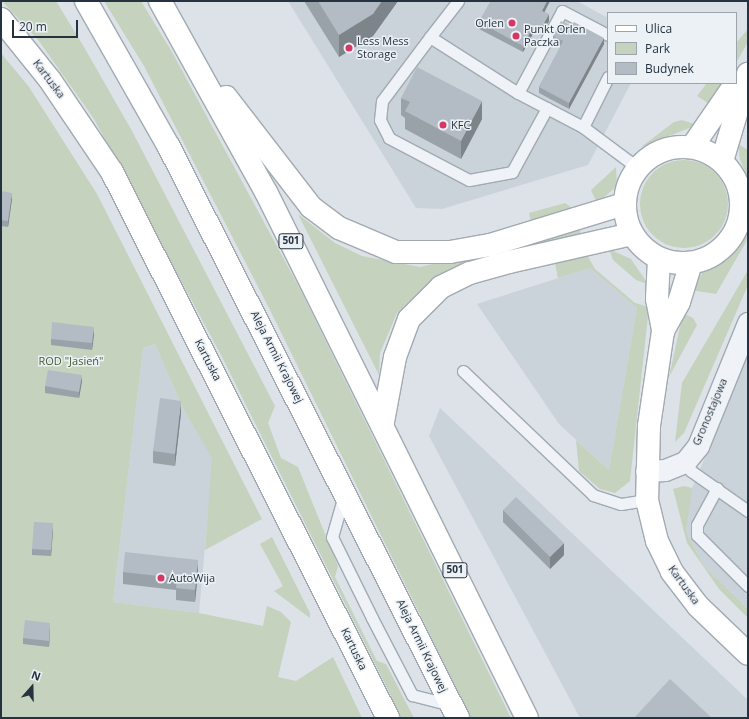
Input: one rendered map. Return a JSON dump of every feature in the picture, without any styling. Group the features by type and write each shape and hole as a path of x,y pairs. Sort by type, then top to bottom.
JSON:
{"main road":[{"name":"Aleja Armii Krajowej","path":"86,1 166,140 345,490 454,712"},
{"name":"501","path":"160,1 195,61 383,422 527,718"},
{"name":"Kartuska","path":"1,19 50,80 112,172 388,718"},
{"path":"195,61 311,207 339,228 396,252 450,252 490,244 624,204"},
{"path":"737,82 748,66"},
{"path":"722,161 748,74"},
{"path":"692,147 735,84"},
{"path":"692,147 722,161 740,189 739,222 721,250 691,263 659,259 643,249 632,234 624,204 628,185 638,168 662,150 692,147"},
{"path":"383,422 395,357 410,319 441,288 470,273 509,262 632,234"},
{"name":"Kartuska","path":"659,259 657,299 663,332 646,471 647,500 657,541 672,572 698,606 748,654"},
{"name":"Kartuska","path":"663,332 679,302 691,263"}],"street":[{"name":"Gronostajowa","path":"646,471 665,470 685,462 698,446 748,323"}],"lane":[{"path":"458,1 382,101 380,120 389,138 469,180 512,172 547,108"},
{"path":"518,93 562,11 607,34"},
{"path":"430,37 518,93 583,127 638,168"},
{"path":"583,127 607,80"},
{"path":"463,371 593,494 620,504 647,500"},
{"path":"685,462 691,471 718,488 748,511"},
{"path":"718,488 696,525 697,534 748,586"},
{"path":"345,490 332,538 412,695 454,712"}],"shaded area":[{"path":"288,1 577,1 607,17 607,84 630,84 588,165 442,209 416,208"},
{"path":"590,268 637,308 609,470 559,424 477,304"},
{"path":"155,344 183,408 213,458 199,613 113,602 143,348"},
{"path":"748,355 748,609 704,566 686,532 690,493"},
{"path":"440,408 748,700 748,718 580,718 429,436"}],"green space":[{"path":"2,1 56,1 84,47 132,131 275,406 268,423 281,458 298,467 338,566 335,577 377,661 386,664 414,718 402,718 221,355 94,119 39,41"},
{"path":"104,1 141,1 172,52 300,289 511,718 471,718 268,306 144,66"},
{"path":"748,29 748,42 737,61 737,42"},
{"name":"ROD \"Jasień\"","path":"1,53 29,87 97,194 262,519 205,550 212,458 183,408 155,344 143,348 113,602 199,613 263,626 267,606 281,612 291,622 278,677 296,681 333,657 362,718 1,718"},
{"path":"706,84 723,84 711,105 697,96"},
{"path":"682,120 697,125 641,147 674,122"},
{"path":"738,144 748,150 748,179 740,159"},
{"path":"684,160 701,163 715,173 725,187 728,204 725,221 715,235 701,245 684,248 667,245 653,235 643,221 640,204 643,187 653,173 667,163"},
{"path":"616,167 617,186 597,203 591,190"},
{"path":"565,203 575,210 531,223 529,213"},
{"path":"298,214 335,243 362,256 420,267 580,230 581,235 451,270 428,283 397,313 380,353 379,375"},
{"path":"748,229 746,242 716,294 690,290 705,269 733,252"},
{"path":"609,249 631,259 648,284 636,280 613,260"},
{"path":"585,251 595,269 635,303 649,307 630,481 615,493 600,489 579,471 576,440 609,470 637,308 590,268 558,278 554,259"},
{"path":"748,270 748,285 684,433 675,442 682,383"},
{"path":"683,313 693,318 697,325 669,377"},
{"path":"684,486 692,488 686,532 704,566 748,609 748,618 719,589 687,543 673,489"},
{"path":"272,537 310,613 310,618 274,591 283,586 260,544"}],"building":[{"path":"318,1 382,1 373,14 339,35"},
{"name":"Orlen","path":"491,1 547,1 542,11 549,14 541,29 534,25 523,46 479,22"},
{"path":"561,21 571,26 574,22 604,38 569,103 539,87 563,41 553,36"},
{"path":"417,67 482,101 461,141 405,111 410,102 401,98"},
{"path":"1,191 12,193 8,221 1,220"},
{"path":"52,322 94,327 92,343 51,339"},
{"path":"48,370 82,375 79,392 45,386"},
{"path":"160,398 181,401 175,454 153,451"},
{"path":"516,497 564,543 550,557 503,510"},
{"path":"34,522 53,523 51,550 32,549"},
{"path":"125,552 198,560 195,590 176,588 177,578 123,572"},
{"path":"25,620 50,623 49,641 23,638"},
{"path":"670,679 712,718 634,718"}],"place":[{"name":"Orlen","path":"512,23"},
{"name":"Punkt Orlen Paczka","path":"516,36"},
{"name":"Less Mess Storage","path":"349,48"},
{"name":"KFC","path":"443,125"},
{"name":"AutoWija","path":"161,578"}]}
